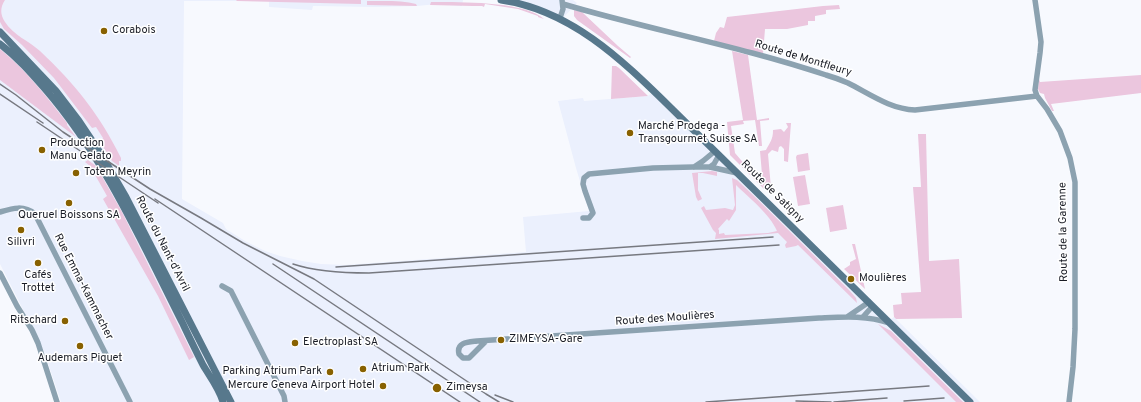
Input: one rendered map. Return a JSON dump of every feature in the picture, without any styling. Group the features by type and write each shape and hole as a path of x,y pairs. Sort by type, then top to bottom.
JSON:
{"main road":[{"name":"Route de Satigny","path":"501,0 528,6 560,18 590,36 627,66 738,173 970,402"},
{"name":"Route du Nant-d'Avril","path":"0,32 56,91 79,121 101,154 130,204 231,402"},
{"name":"Route du Nant-d'Avril","path":"0,44 27,69 51,95 74,125 96,158 124,206 201,360 218,389 223,402"}],"street":[{"path":"1035,0 1041,46 1035,90 1036,96"},
{"name":"Route de Montfleury","path":"560,18 563,8 562,2 825,74 848,83 891,105 903,109 915,110 1036,96"},
{"name":"Route de la Garenne","path":"1036,96 1052,116 1060,131 1070,158 1075,182 1074,337 1073,367 1069,402"},
{"path":"693,167 717,153"},
{"path":"710,167 714,164 717,153"},
{"path":"583,218 588,218 593,213 583,184 584,178 589,174 653,168 693,167 710,167 738,173"},
{"name":"Rue Emma-Kammacher","path":"0,212 20,208 35,214 130,402"},
{"path":"0,273 38,343 57,402"},
{"path":"222,286 231,291 284,396 285,402"},
{"path":"870,304 870,309 863,317 890,324"},
{"path":"846,317 870,304"},
{"name":"Route des Moulières","path":"485,342 469,358 463,358 458,354 458,348 463,344 478,341 485,342 805,319 863,317"}],"shaded area":[{"path":"0,0 463,0 462,6 437,4 375,7 313,6 312,10 269,7 269,1 184,1 182,199 223,223 226,229 245,241 265,251 280,256 321,264 345,265 526,252 523,217 589,211 558,101 583,98 584,101 648,96 656,89 891,319 894,317 980,402 61,402 44,351 0,264"},
{"path":"0,0 5,0 1,8 1,14 8,27 36,47 53,63 86,101 113,142 121,158 121,161 119,161 119,166 112,161 100,142 103,138 96,127 92,128 54,78 4,29 0,22"},
{"path":"236,0 361,0 361,4 237,1"},
{"path":"501,0 573,0 577,3 564,17 553,16"},
{"path":"367,1 405,2 416,4 417,6 367,5"},
{"path":"431,2 473,3 490,4 507,6 535,13 544,19 518,9 485,4 484,7 430,5"},
{"path":"839,5 840,9 826,10 826,14 815,16 815,21 808,21 808,25 787,29 765,29 763,54 714,41 716,33 720,27 724,28 727,17"},
{"path":"574,10 582,12 631,57 630,58 577,20 574,16"},
{"path":"0,49 10,57 36,84 52,103 76,137 0,80"},
{"path":"732,51 748,55 757,120 769,118 769,120 760,121 762,146 759,146 755,120 743,121 744,124 731,126 735,153 763,186 760,151 766,150 772,139 773,130 781,129 784,132 788,127 786,123 791,123 788,162 784,161 784,149 781,146 779,147 778,152 772,150 768,154 771,188 764,189 730,155 727,122 743,120"},
{"path":"612,66 619,68 648,96 611,99"},
{"path":"1141,75 1141,93 1051,104 1054,111 1052,111 1044,94 1040,93 1038,89 1039,79 1040,82"},
{"path":"918,134 926,134 929,261 959,259 962,318 896,319 894,317 893,305 902,304 901,293 921,292 913,187 921,187"},
{"path":"808,153 810,170 798,172 797,155"},
{"path":"88,160 96,166 122,212 194,357 189,360 158,296 103,199 107,196 90,166 85,162"},
{"path":"717,172 717,176 698,173 698,190 702,199 698,201 692,173"},
{"path":"805,175 810,204 798,206 793,177"},
{"path":"732,178 737,180 753,195 849,290 856,298 857,303 798,245 786,248 785,245 787,242 778,233 715,239 716,233 701,208 704,206 706,210 725,208 733,210 735,205","holes":["736,185 764,212 777,231 768,233 719,234 718,229 727,219 729,221 736,210"]},
{"path":"843,205 847,229 830,232 826,208"},
{"path":"852,244 855,244 865,289 844,269 850,265 850,262 856,259"},
{"path":"878,324 891,331 963,402 956,402"}],"railway":[{"path":"0,84 63,132 150,189 243,243 314,279 499,402"},
{"path":"0,94 43,123"},
{"path":"37,122 158,203"},
{"path":"155,199 460,402"},
{"path":"336,267 773,237"},
{"path":"293,264 321,270 369,273 779,245"},
{"path":"273,264 480,402"},
{"path":"706,402 929,386"},
{"path":"495,395 513,402"},
{"path":"834,402 887,398"},
{"path":"904,401 944,398"},
{"path":"796,401 831,402"}],"place":[{"name":"Corabois","path":"104,31"},
{"name":"Marché Prodega - Transgourmet Suisse SA","path":"630,133"},
{"name":"Production Manu Gelato","path":"42,150"},
{"name":"Totem Meyrin","path":"76,173"},
{"name":"Queruel Boissons SA","path":"69,203"},
{"name":"Silivri","path":"21,230"},
{"name":"Cafés Trottet","path":"38,263"},
{"name":"Moulières","path":"851,279"},
{"name":"Ritschard","path":"65,321"},
{"name":"ZIMEYSA-Gare","path":"501,340"},
{"name":"Electroplast SA","path":"295,343"},
{"name":"Audemars Piguet","path":"80,346"},
{"name":"Atrium Park","path":"363,369"},
{"name":"Parking Atrium Park","path":"330,372"},
{"name":"Mercure Geneva Airport Hotel","path":"383,386"},
{"name":"Zimeysa","path":"437,388"}]}
